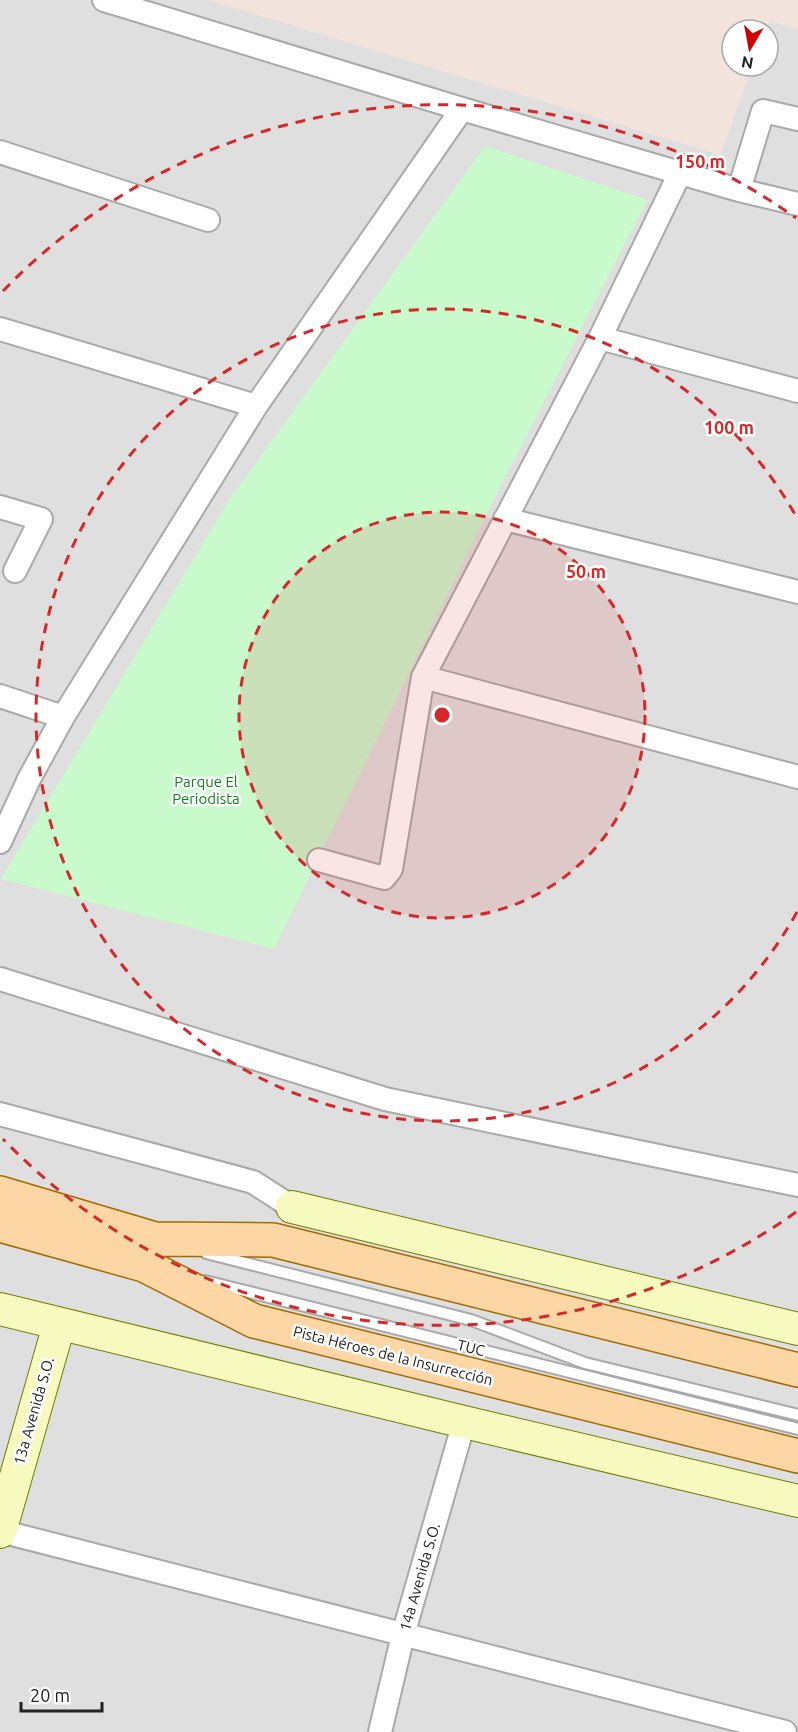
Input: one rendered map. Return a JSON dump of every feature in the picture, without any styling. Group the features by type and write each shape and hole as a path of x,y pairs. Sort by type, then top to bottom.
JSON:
{"main road":[{"name":"Pista Héroes de la Insurrección","path":"0,1193 149,1252 254,1321 798,1456"},
{"name":"Pista Héroes de la Insurrección","path":"0,1225 149,1252 273,1240 798,1370"}],"street":[{"path":"104,0 462,109 739,190 798,204"},
{"path":"0,842 28,779 63,717 256,406 462,109"},
{"path":"739,190 763,111 798,119"},
{"path":"0,152 208,220"},
{"path":"319,860 384,878 391,868 423,677 600,338 680,173"},
{"path":"0,328 256,406"},
{"path":"600,338 798,391"},
{"path":"0,507 41,519 15,571"},
{"path":"505,519 798,592"},
{"path":"423,677 798,777"},
{"path":"0,696 63,717"},
{"path":"0,979 385,1099 798,1185"},
{"path":"0,1114 253,1182 292,1207 798,1329"},
{"path":"0,1309 798,1501"},
{"name":"13a Avenida S.O.","path":"0,1531 59,1324"},
{"name":"14a Avenida S.O.","path":"380,1732 403,1635 464,1422"},
{"path":"0,1531 785,1732"}],"lane":[{"name":"TUC","path":"149,1252 269,1270 471,1320 585,1363 798,1415"},
{"name":"TUC","path":"149,1252 798,1429"}],"shaded area":[{"path":"0,0 798,0 798,1732 0,1732"},
{"path":"208,0 798,0 798,29 780,24 780,18 720,18 720,78 749,78 720,155"}],"green space":[{"name":"Parque El Periodista","path":"485,146 647,200 487,513 274,949 1,879 229,500"}]}
